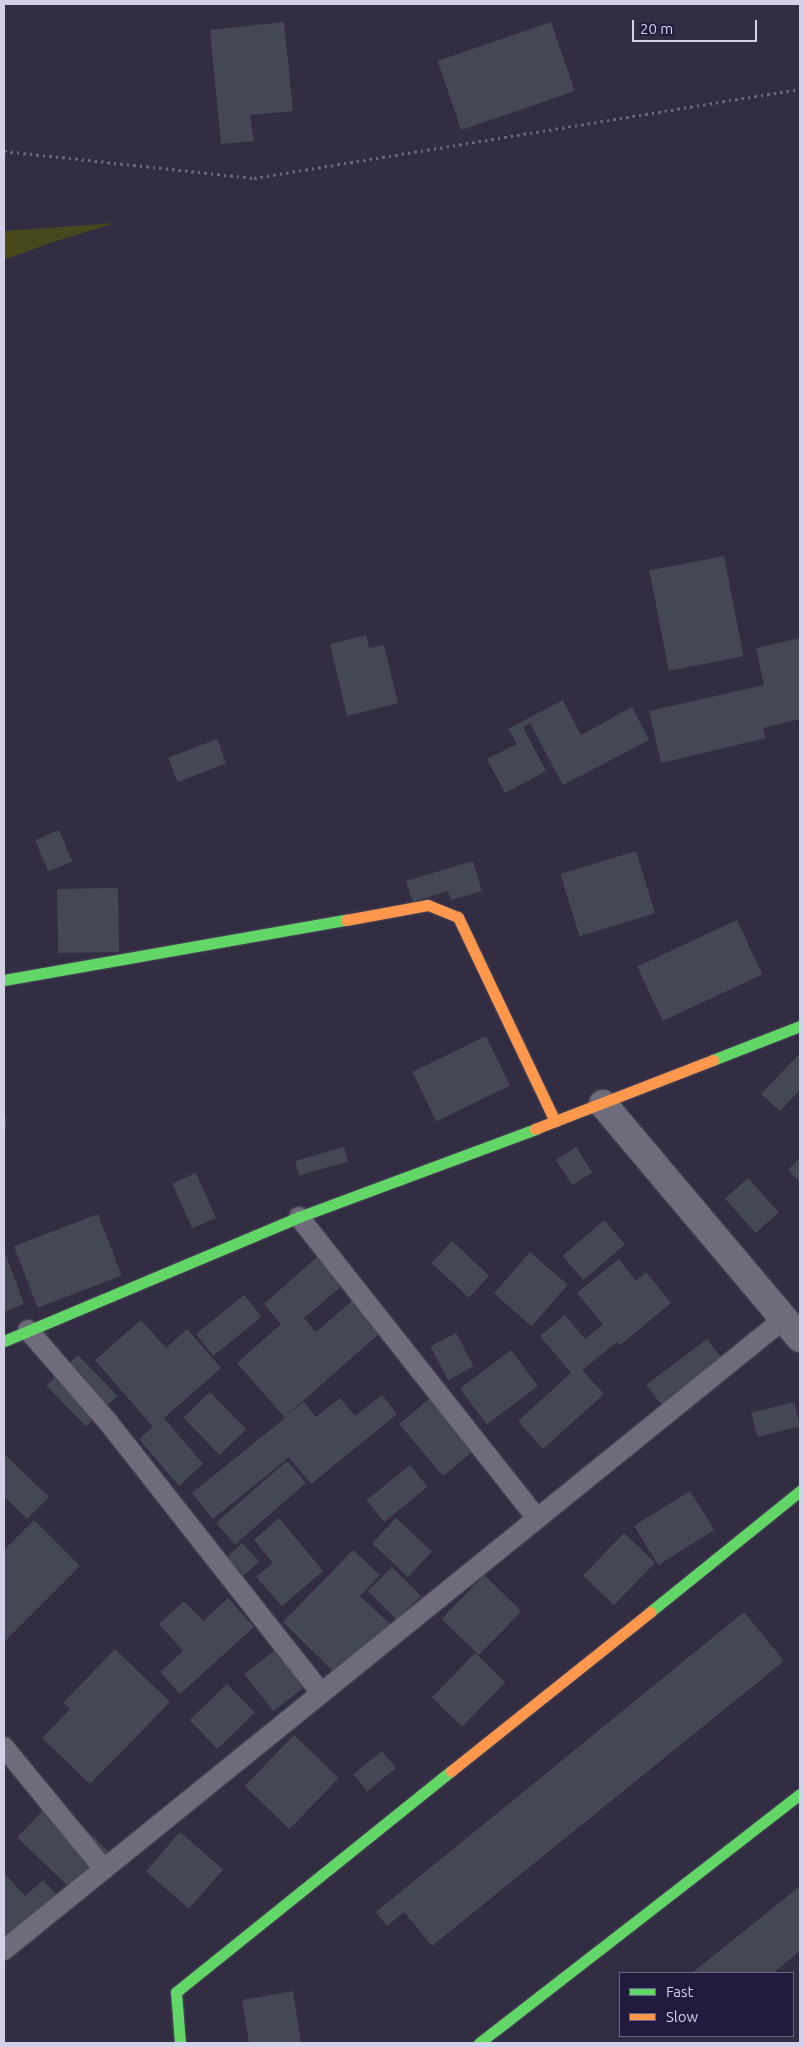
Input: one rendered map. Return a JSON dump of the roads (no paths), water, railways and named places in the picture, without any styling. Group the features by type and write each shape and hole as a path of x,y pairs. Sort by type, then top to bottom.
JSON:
{"street":[{"path":"4,980 428,905 458,917 555,1121"},
{"path":"4,1341 299,1216 603,1104 800,1026"},
{"path":"603,1104 792,1328"},
{"path":"180,2043 176,1992 800,1491"},
{"path":"479,2043 800,1794"}],"lane":[{"path":"299,1216 537,1518"},
{"path":"4,1950 537,1518 792,1328"},
{"path":"28,1330 108,1422 321,1693"},
{"path":"4,1747 104,1869"}]}
